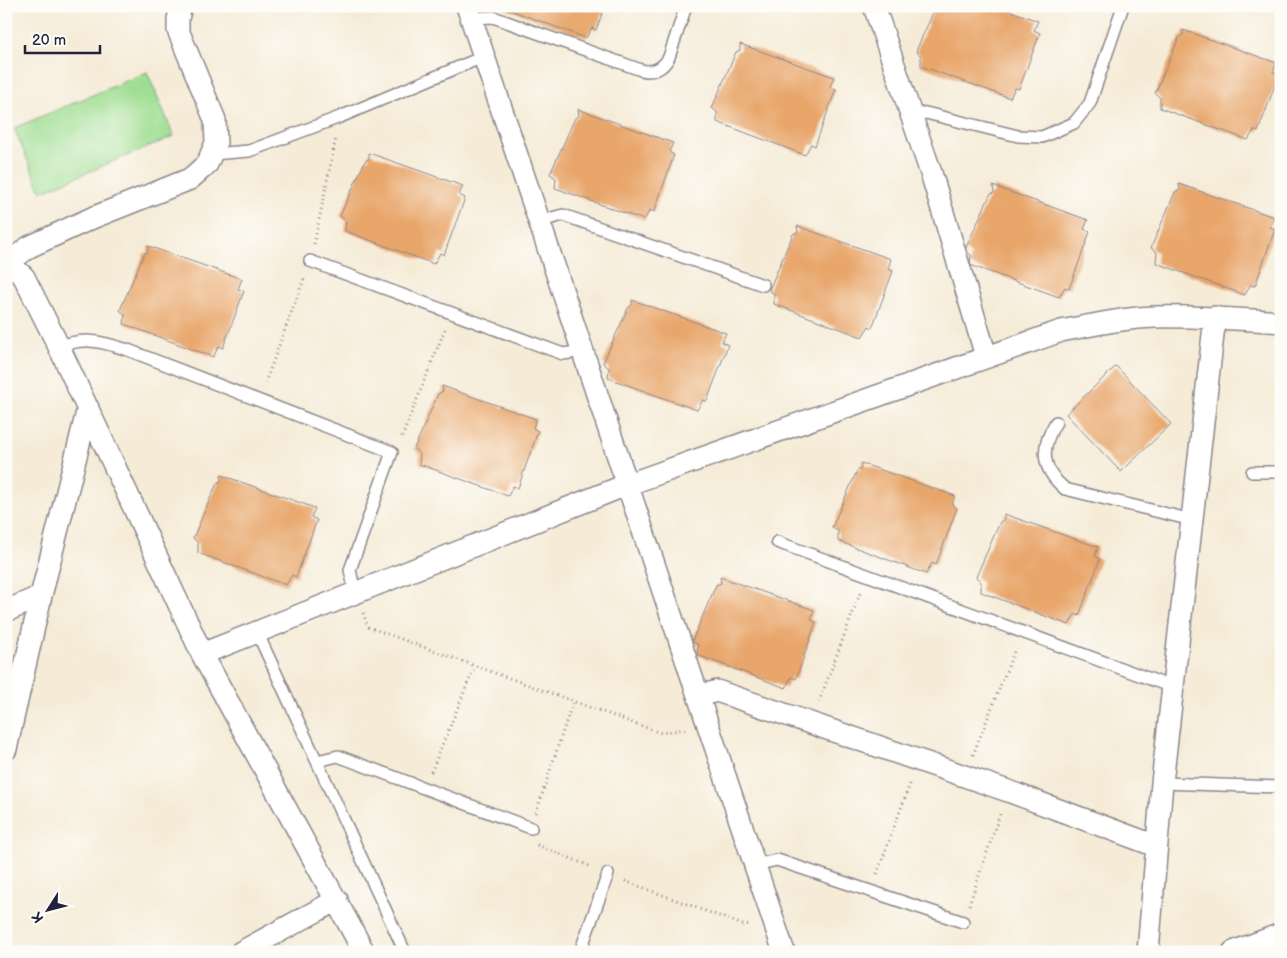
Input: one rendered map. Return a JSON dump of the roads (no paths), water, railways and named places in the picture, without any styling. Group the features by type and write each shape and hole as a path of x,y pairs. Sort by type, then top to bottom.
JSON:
{"street":[{"path":"181,6 178,30 215,120 217,131 212,154 199,172 190,179 92,218 29,247 8,262 24,277 88,408 202,654 364,952"},
{"path":"874,6 912,115 986,356"},
{"path":"470,12 541,221 626,485 709,725 784,952"},
{"path":"202,654 626,485 1061,331 1104,322 1154,317 1215,317 1281,322"},
{"path":"1148,952 1156,846 1172,687 1215,317"},
{"path":"6,749 41,596 88,408"},
{"path":"6,611 41,596"},
{"path":"699,696 717,691 1008,791 1156,846"},
{"path":"241,952 337,900"},
{"path":"1233,952 1281,934"}],"lane":[{"path":"470,12 493,17 641,70 653,71 665,64 669,57 686,6"},
{"path":"912,115 926,113 1018,136 1042,137 1074,123 1090,103 1123,6"},
{"path":"212,154 249,151 340,117 485,56"},
{"path":"541,221 562,215 763,286"},
{"path":"310,261 563,354 583,351"},
{"path":"59,347 72,341 100,341 128,350 392,452 350,570 356,592"},
{"path":"1056,422 1047,437 1046,458 1052,476 1065,489 1192,520"},
{"path":"1252,472 1281,472"},
{"path":"777,542 1172,687"},
{"path":"257,632 405,952"},
{"path":"317,761 338,756 531,828"},
{"path":"1162,783 1281,787"},
{"path":"755,864 777,860 964,922"},
{"path":"580,952 608,874"}]}
